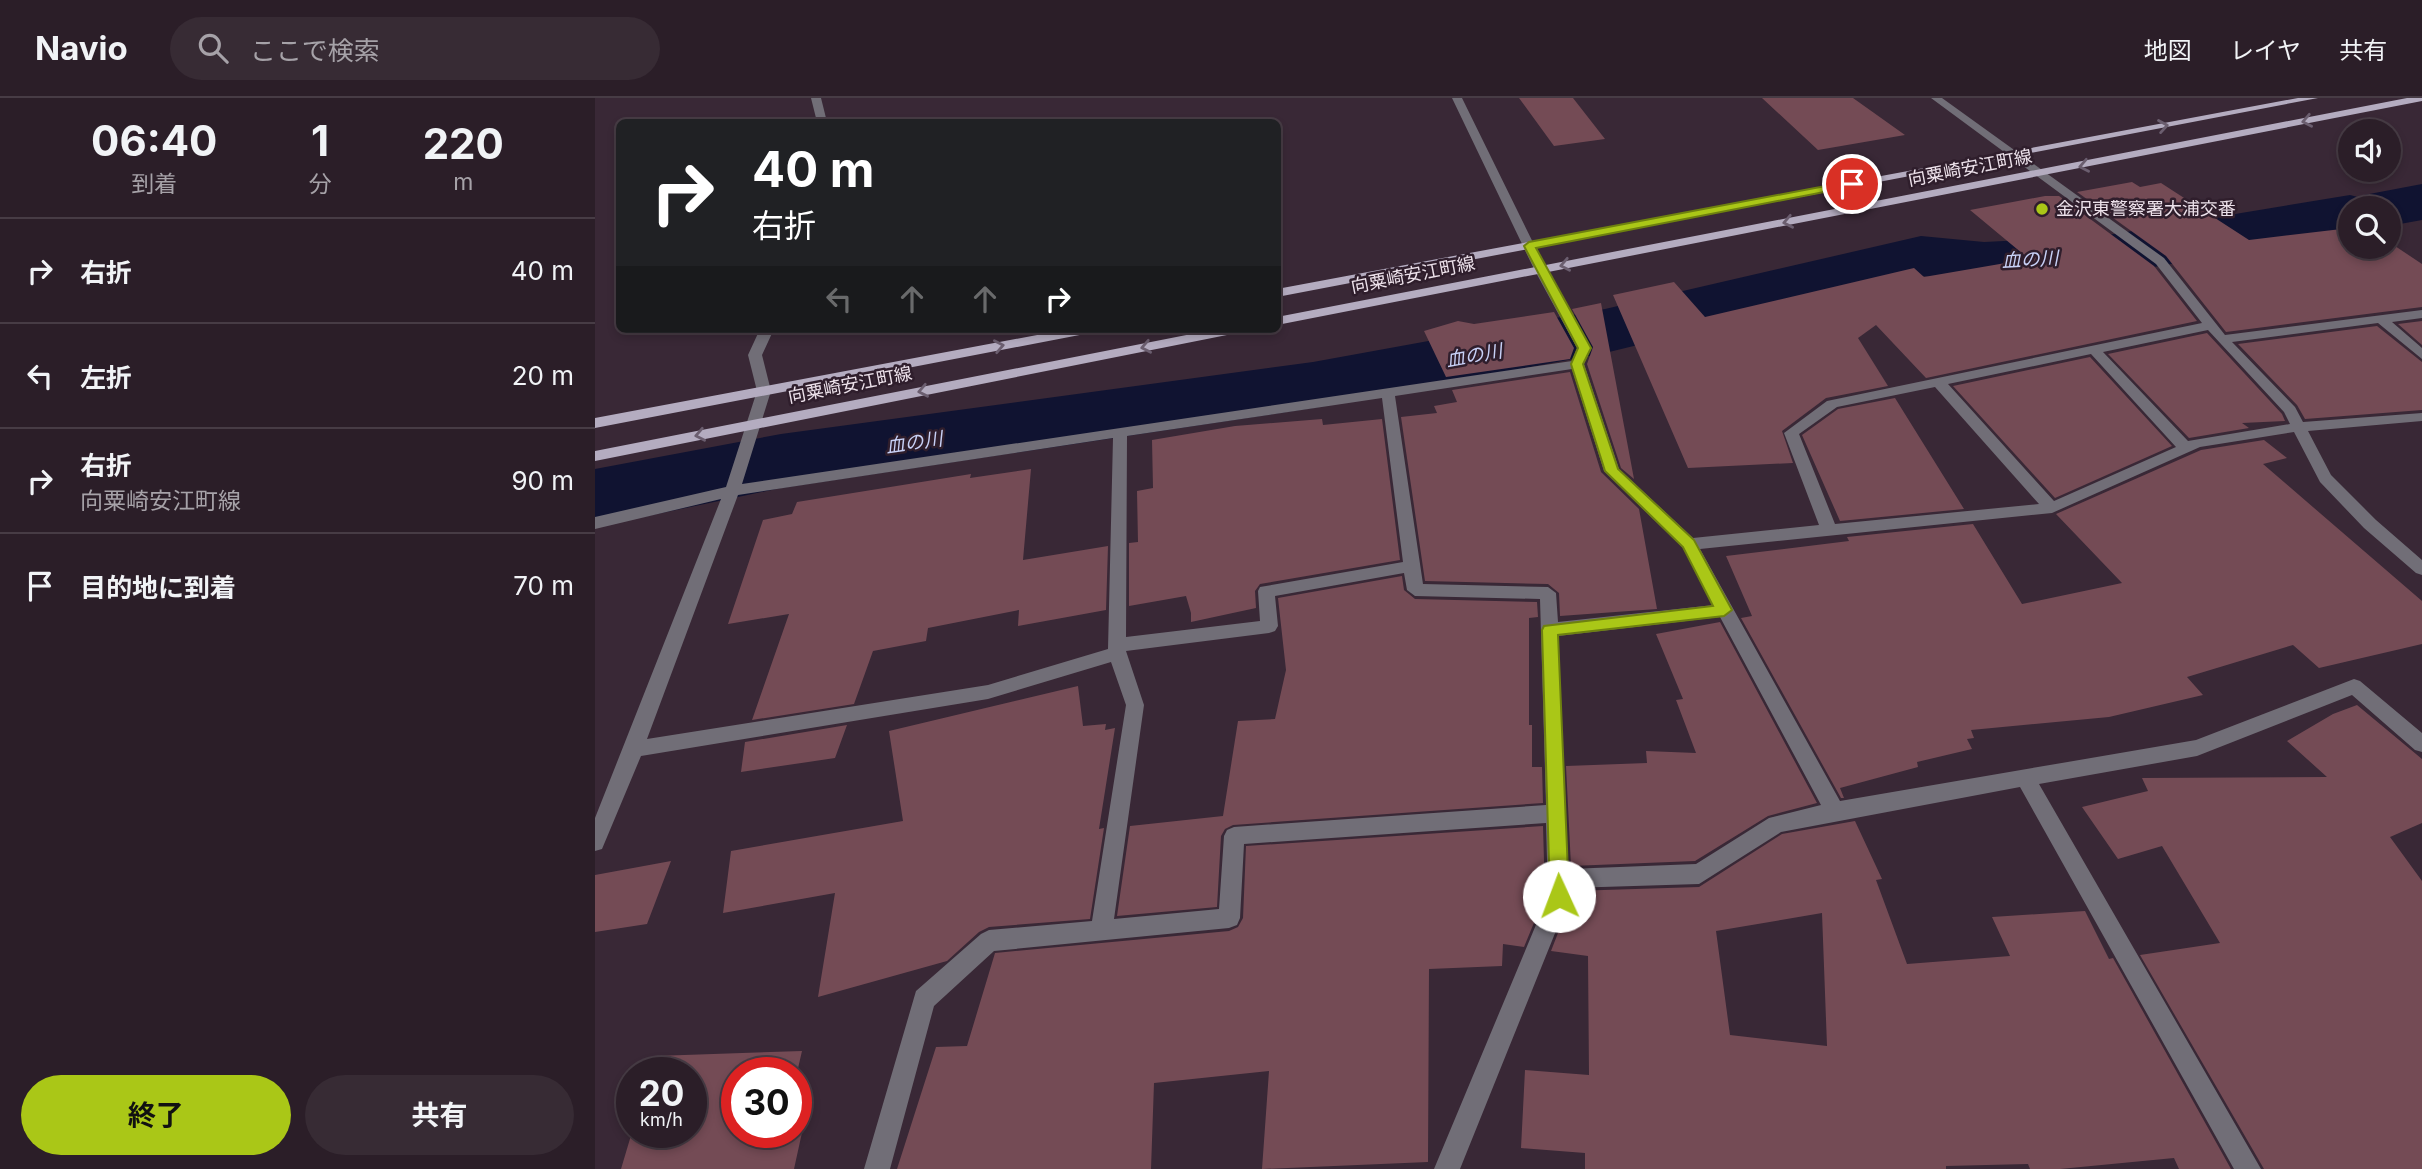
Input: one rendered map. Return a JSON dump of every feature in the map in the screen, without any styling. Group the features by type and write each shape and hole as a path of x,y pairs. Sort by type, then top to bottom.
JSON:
{"main road":[{"name":"向粟崎安江町線","path":"1281,292 2313,98"},
{"name":"向粟崎安江町線","path":"1281,320 2039,175 2422,98"},
{"name":"向粟崎安江町線","path":"595,423 1069,333"},
{"name":"向粟崎安江町線","path":"595,456 1217,333"}],"street":[{"path":"816,98 821,119"},
{"path":"1457,98 1540,270 1574,325 1584,348 1577,364 1612,471 1689,544 1835,811"},
{"path":"1936,98 2160,261 2222,339 2290,410 2325,478 2370,524 2422,569"},
{"path":"2222,339 2422,314"},
{"path":"2381,319 2422,355"},
{"path":"1829,530 1791,433 1832,404 2211,325"},
{"path":"595,842 635,749 733,490 764,391 755,355 765,333"},
{"path":"2094,350 2186,448"},
{"path":"595,523 733,490 1577,364"},
{"path":"1938,382 2052,508"},
{"path":"1388,393 1415,590 1548,593 1559,896 1447,1169"},
{"path":"1689,544 2052,508 2197,443 2298,428 2422,417"},
{"path":"1101,931 1135,705 1117,649 1120,433"},
{"path":"635,749 988,692 1117,649 1269,626 1266,592 1412,566"},
{"path":"1550,630 1724,610"},
{"path":"1559,879 1699,874 1776,824 1835,811 2197,748 2354,686 2422,744"},
{"path":"2025,778 2249,1169"},
{"path":"877,1169 924,999 989,941 1229,918 1234,836 1556,813"}],"building":[{"path":"1519,98 1573,98 1605,139 1554,146"},
{"path":"1762,98 1853,98 1905,135 1818,150"},
{"path":"2132,182 2140,187 2161,183 2249,240 2338,229 2338,259 2401,259 2401,250 2422,264 2422,307 2226,332 2166,256 2077,192"},
{"path":"2045,196 2059,196 2154,266 2197,321 1926,378 1876,325 1858,338 1888,386 1826,398 1782,431 1793,463 1688,468 1613,295 1674,282 1705,317 1914,268 1924,277 2029,259 1970,210"},
{"path":"1601,303 1634,479 1621,468 1587,364 1593,347 1572,309"},
{"path":"1554,312 1574,348 1570,359 1446,377 1424,331 1458,321 1474,324"},
{"path":"2422,321 2422,345 2398,324"},
{"path":"2377,326 2422,362 2422,410 2305,419 2297,405 2238,344"},
{"path":"2207,333 2282,414 2285,421 2242,423 2249,428 2189,438 2108,354"},
{"path":"2090,357 2172,446 2055,498 1953,386"},
{"path":"1570,372 1601,472 1639,509 1657,609 1560,616 1559,593 1548,584 1425,581 1401,417 1437,413 1434,406 1457,402 1452,390"},
{"path":"1895,398 1964,509 1840,521 1802,435 1838,409"},
{"path":"1322,419 1323,425 1382,419 1400,560 1260,584 1255,591 1256,608 1191,622 1186,596 1129,606 1129,543 1138,542 1137,491 1153,488 1152,440 1235,426"},
{"path":"2264,440 2287,458 2263,464 2422,601 2422,644 2319,668 2293,645 2187,677 2203,695 2109,717 1971,730 1974,738 1967,739 1972,749 1917,762 1918,767 1840,788 1844,798 1841,798 1741,618 1752,616 1726,556 1849,541 1847,537 1973,524 2022,604 2122,583 2056,514 2201,450"},
{"path":"1031,469 1023,560 1108,546 1106,610 1018,626 1019,610 928,628 926,641 873,651 854,704 752,720 789,614 728,624 763,520 792,514 797,502 971,474 970,478"},
{"path":"1402,576 1404,590 1415,599 1537,602 1538,617 1529,618 1529,725 1532,725 1532,767 1542,767 1543,803 1233,825 1225,829 1221,836 1217,907 1117,916 1130,826 1223,816 1238,721 1275,719 1286,670 1278,598"},
{"path":"1720,622 1817,803 1768,816 1695,861 1571,866 1566,766 1647,763 1646,751 1696,753 1676,700 1683,699 1656,634"},
{"path":"1078,686 1083,726 1106,724 1105,730 1115,728 1099,829 1104,828 1090,919 989,927 979,932 947,961 818,997 835,893 723,913 731,851 903,821 889,731"},
{"path":"2357,705 2422,759 2422,823 2390,837 2422,881 2422,1169 2264,1169 2140,955 2220,943 2162,846 2118,859 2082,807 2148,791 2142,778 2327,777 2287,741 2333,714"},
{"path":"847,725 835,758 741,772 745,742"},
{"path":"1855,821 1882,879 1876,880 1907,964 2010,956 1992,917 2085,911 2109,959 2113,958 2231,1169 2179,1169 2174,1158 2060,1169 2030,1169 2028,1164 1946,1166 1946,1169 1585,1169 1585,1153 1521,1148 1525,1070 1589,1075 1588,956 1551,951 1572,891 1699,887 1782,834","holes":["1822,913 1827,1046 1730,1035 1716,931"]},
{"path":"1543,826 1545,896 1524,947 1503,944 1502,966 1429,969 1428,1162 1262,1169 1269,1071 1154,1083 1151,1169 897,1169 936,1047 967,1046 995,953 1229,931 1238,927 1243,918 1246,846"},
{"path":"671,861 647,924 595,932 595,875"},
{"path":"802,1051 801,1057 721,1057 721,1148 799,1148 794,1169 621,1169 627,1148 707,1148 707,1057 655,1056"}],"waterway":[{"name":"血の川","path":"2401,206 2422,202"},
{"name":"血の川","path":"595,498 781,461 1313,385 1605,331 1921,256 1984,262 2102,256 2338,216"}],"place":[{"name":"金沢東警察署大浦交番","path":"2042,209"}],"route":[{"path":"1559,896 1550,630 1724,610 1689,544 1612,471 1577,364 1584,348 1574,325 1540,270 1529,246 1852,184"}]}
